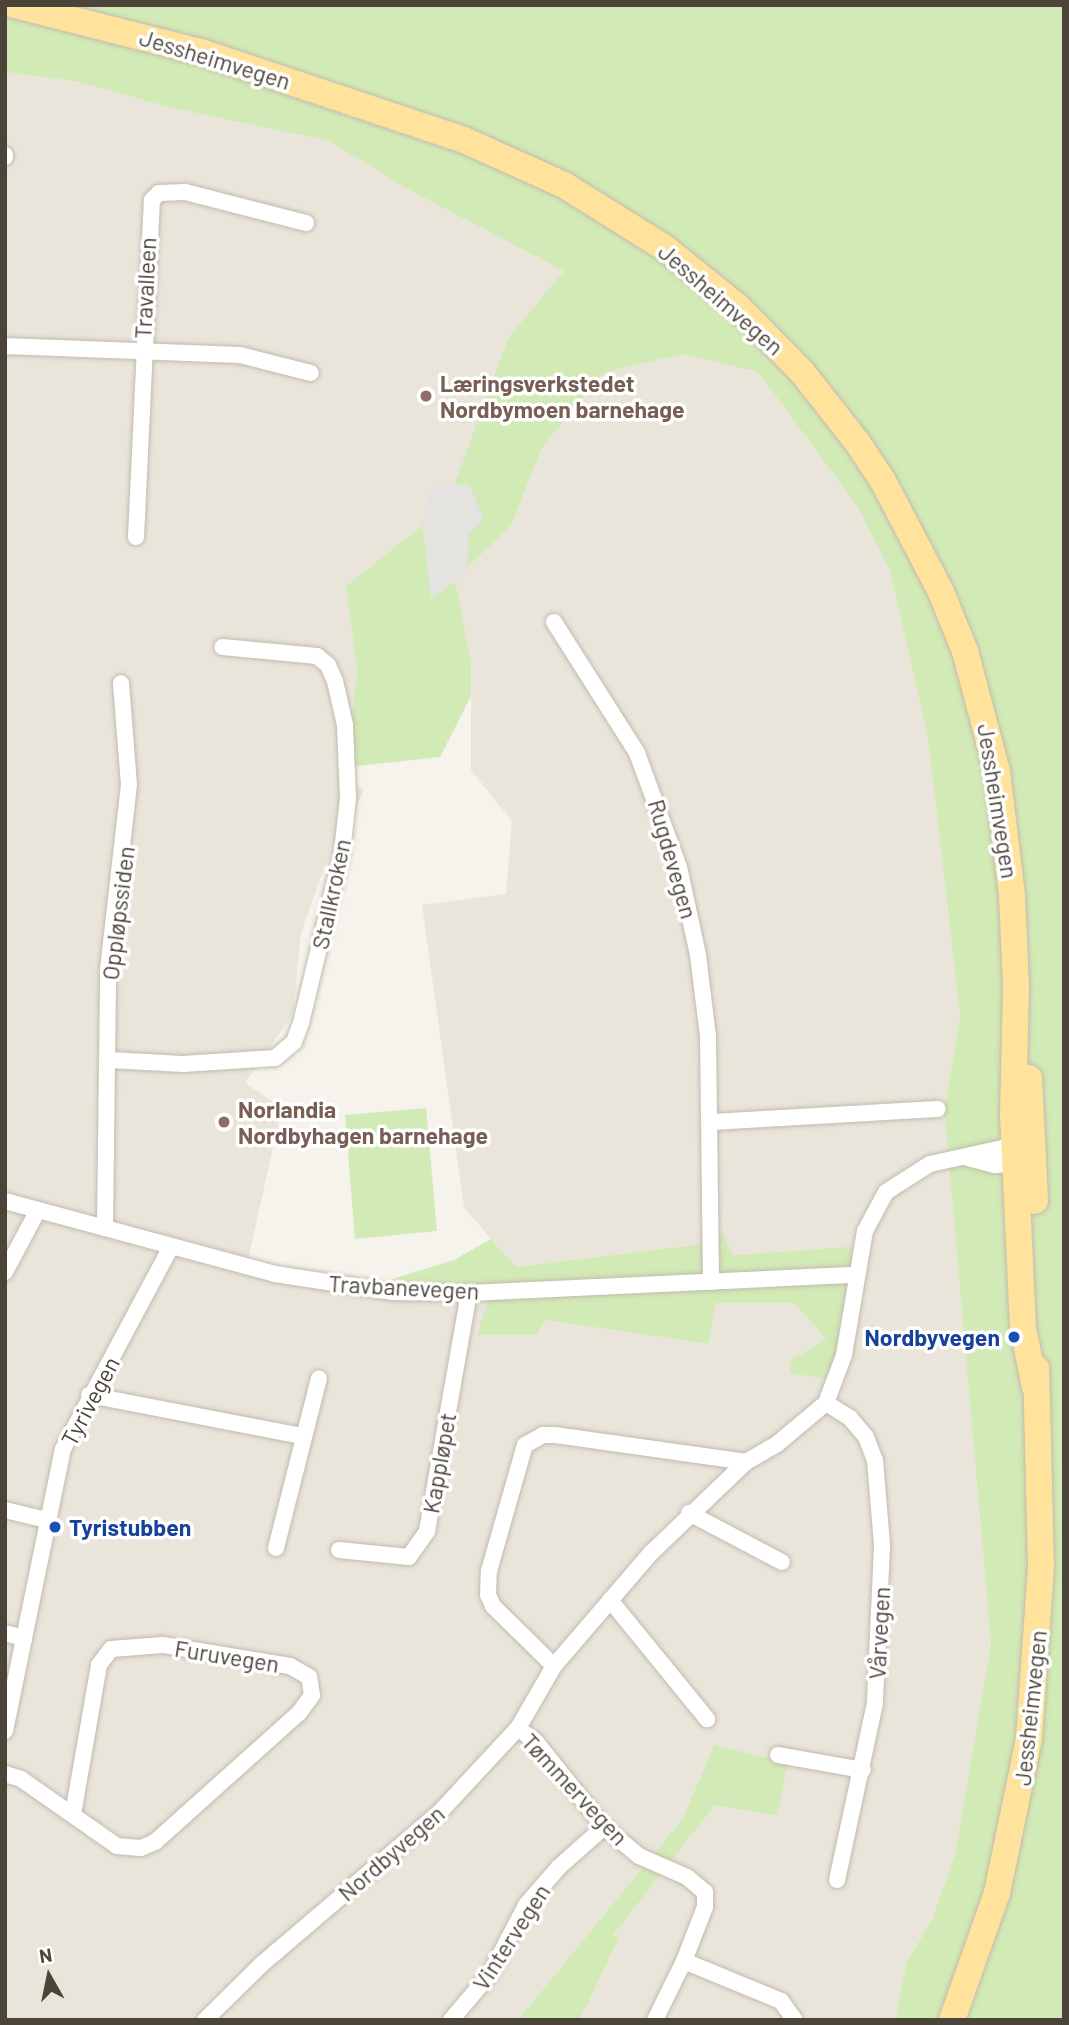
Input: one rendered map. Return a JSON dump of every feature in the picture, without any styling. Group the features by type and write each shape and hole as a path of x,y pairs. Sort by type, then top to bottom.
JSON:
{"main road":[{"name":"Jessheimvegen","path":"15,5 201,52 464,140 523,165 625,220 665,248 770,338 833,410 883,481 925,556 965,651 982,708 1003,810 1016,986 1021,1157 1039,1321 1035,1387 1041,1567 1030,1738 997,1894 953,2020"}],"street":[{"name":"Travalleen","path":"136,537 149,213 159,193 185,192 306,223"},
{"path":"5,346 257,357 312,373"},
{"name":"Rugdevegen","path":"554,622 637,753 667,827 698,955 708,1036 711,1282"},
{"name":"Stallkroken","path":"110,1060 195,1064 275,1058 294,1042 301,1023 342,852 348,798 345,724 335,681 328,665 317,656 222,647"},
{"name":"Oppløpssiden","path":"105,1228 110,1060 110,937 124,861 129,785 121,683"},
{"path":"711,1122 938,1109"},
{"name":"Nordbyvegen","path":"205,2020 262,1964 439,1813 518,1728 554,1666 689,1513 746,1462 777,1444 826,1403 844,1355 855,1275 870,1215 886,1192 918,1168 990,1150 1021,1157"},
{"name":"Travbanevegen","path":"5,1201 172,1247 316,1282 392,1292 469,1293 855,1275"},
{"path":"5,1272 38,1210"},
{"name":"Tyrivegen","path":"5,1731 63,1449 89,1395 131,1329 172,1247"},
{"name":"Kappløpet","path":"339,1550 409,1557 427,1531 469,1293"},
{"path":"276,1548 301,1437 319,1378"},
{"path":"89,1395 301,1437"},
{"name":"Vårvegen","path":"826,1403 850,1419 866,1437 880,1488 883,1613 875,1703 863,1770 837,1880"},
{"path":"554,1666 493,1606 488,1595 489,1572 525,1445 534,1438 555,1434 746,1462"},
{"path":"5,1510 47,1520"},
{"path":"689,1513 782,1562"},
{"path":"610,1600 707,1719"},
{"path":"5,1633 24,1638"},
{"name":"Furuvegen","path":"5,1774 21,1779 117,1846 131,1850 155,1842 299,1713 312,1695 309,1677 290,1666 163,1645 111,1649 100,1665 73,1814"},
{"name":"Tømmervegen","path":"518,1728 536,1742 604,1827 639,1856 687,1877 705,1892 705,1907 684,1961"},
{"path":"778,1755 863,1770"},
{"name":"Vintervegen","path":"451,2020 490,1974 527,1905 559,1867 604,1827"},
{"path":"654,2020 684,1961 781,2001 795,2020"}],"shaded area":[{"path":"5,72 79,82 172,108 329,141 409,190 565,271 508,338 446,507 346,586 357,672 355,718 345,777 364,790 324,868 301,933 293,1014 245,1083 282,1108 248,1259 286,1278 489,1296 478,1335 545,1320 709,1344 716,1303 794,1303 826,1339 791,1360 829,1379 858,1246 732,1255 723,1235 718,1234 719,1242 516,1267 464,1208 422,905 506,894 512,821 471,770 471,662 455,579 511,526 542,448 603,373 682,354 758,372 857,506 890,571 928,738 960,1015 945,1107 939,1108 945,1118 991,1645 955,1853 932,1920 907,1961 895,2020 580,2020 619,1939 612,1935 715,1805 777,1816 714,1745 683,1818 518,2020 5,2020"},
{"path":"469,484 484,519 469,534 467,573 431,599 422,519 433,485"}],"green space":[{"path":"5,5 1064,5 1064,2020 895,2020 907,1961 932,1920 955,1853 991,1645 945,1118 939,1107 945,1106 960,1015 928,738 890,571 857,506 758,372 682,354 603,373 542,448 511,526 455,579 471,662 471,696 440,757 347,767 357,672 346,586 446,507 508,338 564,271 409,190 329,141 172,108 79,82 5,72"},
{"path":"426,1108 437,1231 355,1239 345,1115"},
{"path":"718,1233 723,1234 733,1255 859,1246 852,1348 828,1379 790,1373 791,1360 826,1339 794,1303 716,1303 709,1344 545,1320 537,1335 477,1335 489,1297 363,1288 454,1260 491,1239 516,1267 718,1242"},
{"path":"714,1745 788,1763 777,1816 715,1805 613,1935 619,1938 580,2020 518,2020 683,1818"}],"place":[{"name":"Læringsverkstedet Nordbymoen barnehage","path":"426,396"},
{"name":"Norlandia Nordbyhagen barnehage","path":"224,1122"},
{"name":"Nordbyvegen","path":"1014,1337"},
{"name":"Tyristubben","path":"55,1527"}]}
